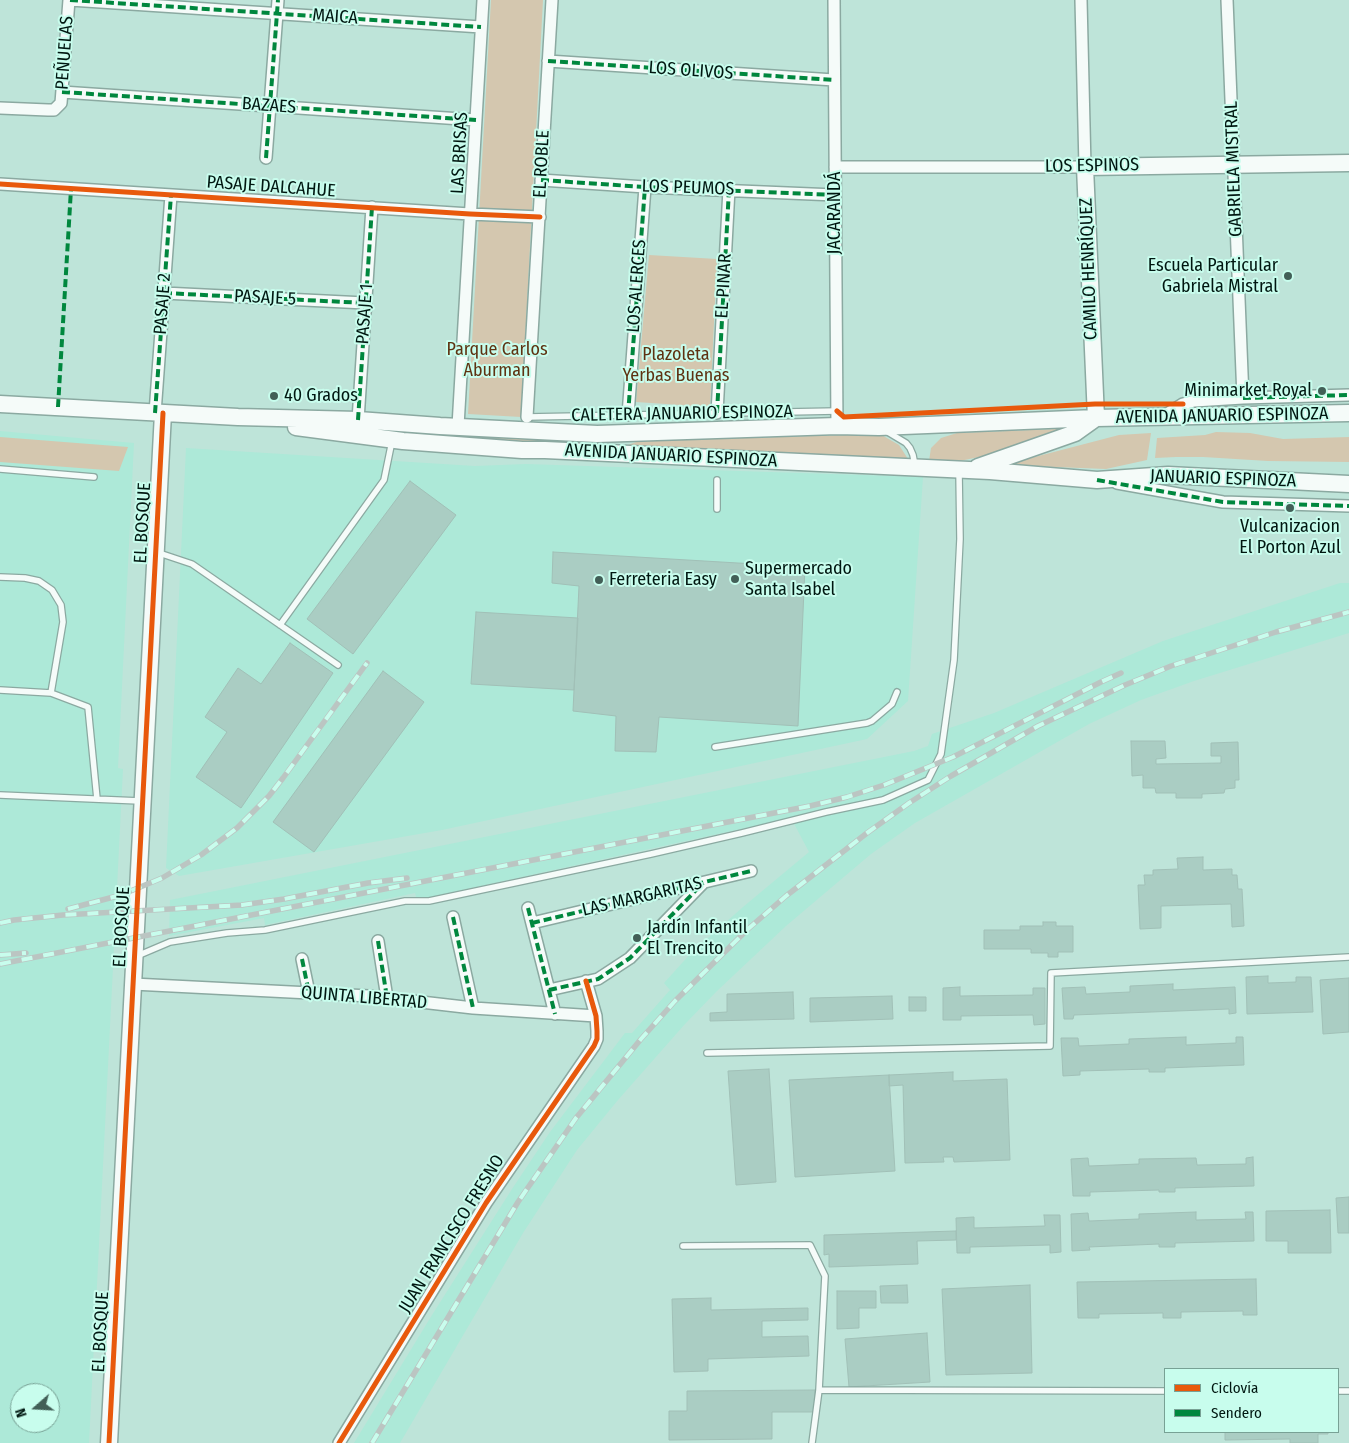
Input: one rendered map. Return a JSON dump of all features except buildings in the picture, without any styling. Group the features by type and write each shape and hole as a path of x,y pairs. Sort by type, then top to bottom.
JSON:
{"main road":[{"name":"LOS ESPINOS","path":"1085,167 1349,163"},
{"name":"CAMILO HENRÍQUEZ","path":"1085,167 1096,418"},
{"name":"AVENIDA JANUARIO ESPINOZA","path":"0,404 238,417 358,420 458,426 562,436 837,419 879,427 1096,418 1349,413"},
{"name":"EL BOSQUE","path":"110,1443 156,552 159,413"},
{"name":"AVENIDA JANUARIO ESPINOZA","path":"238,417 268,423 392,440 504,448 540,447 964,470 1075,433 1096,418"},
{"name":"JANUARIO ESPINOZA","path":"964,470 1097,480 1168,475 1349,484"}],"street":[{"name":"MAICA","path":"69,0 481,27"},
{"name":"PEÑUELAS","path":"0,108 54,110 61,103 69,0"},
{"path":"266,158 278,0"},
{"name":"LAS BRISAS","path":"458,426 483,0"},
{"name":"EL ROBLE","path":"527,417 552,0"},
{"name":"JACARANDÁ","path":"834,0 837,419"},
{"name":"CAMILO HENRÍQUEZ","path":"1081,0 1085,167"},
{"name":"GABRIELA MISTRAL","path":"1228,0 1243,398"},
{"name":"LOS OLIVOS","path":"548,62 834,80"},
{"name":"BAZAES","path":"62,92 476,120"},
{"name":"LOS ESPINOS","path":"835,167 1085,167"},
{"name":"LOS PEUMOS","path":"541,180 645,187 835,195"},
{"name":"PASAJE DALCAHUE","path":"0,184 540,217"},
{"name":"LOS ALERCES","path":"628,415 645,187"},
{"name":"EL PINAR","path":"717,414 728,189"},
{"name":"PASAJE 2","path":"159,413 164,294 171,195"},
{"name":"PASAJE 1","path":"358,420 372,208"},
{"name":"PASAJE 5","path":"164,294 366,303"},
{"path":"1162,417 1183,404 1194,401 1349,395"},
{"name":"JANUARIO ESPINOZA","path":"1097,480 1223,502 1349,506"},
{"name":"LAS MARGARITAS","path":"532,923 752,872"},
{"path":"549,990 598,979 630,958 703,883"},
{"path":"528,908 555,1014"},
{"path":"453,917 472,1008"},
{"path":"378,941 387,998"},
{"path":"302,959 309,993"},
{"name":"JUAN FRANCISCO FRESNO","path":"340,1443 482,1210 520,1151 570,1083 594,1046 598,1031 596,1016 586,981"},
{"name":"QUINTA LIBERTAD","path":"133,984 387,998 472,1008 596,1016"}],"lane":[{"name":"CALETERA JANUARIO ESPINOZA","path":"527,417 717,414 837,419"},
{"path":"879,427 901,440 910,448 915,468"},
{"path":"280,625 384,480 392,440"},
{"path":"0,469 94,477"},
{"path":"135,956 170,942 227,933 265,930 405,901 428,901 660,852 883,800 928,780 941,754 954,660 964,470"},
{"path":"717,480 717,509"},
{"path":"156,552 192,564 338,665"},
{"path":"0,577 25,578 39,582 52,590 61,605 64,622 51,693"},
{"path":"0,690 51,693 88,707 97,799"},
{"path":"715,747 867,723 892,704 897,692"},
{"path":"0,795 143,801"},
{"path":"707,1053 1050,1046 1051,973 1349,957"},
{"path":"683,1246 810,1245 825,1276 819,1390 812,1443"},
{"path":"819,1390 1164,1391"}],"shaded area":[{"path":"0,431 134,443 118,768 123,769 89,1443 0,1443"},
{"path":"186,448 475,466 526,464 923,477 908,701 867,739 442,830 179,876 166,868"},
{"path":"1340,583 1349,583 1349,633 1194,681 1141,700 1089,724 915,823 871,854 786,926 685,1024 577,1150 523,1233 400,1443 354,1443 512,1189 550,1132 625,1033 632,1033 670,990 664,983 692,952 809,852 791,818 417,900 415,893 265,925 264,918 169,936 170,900 914,751 928,746 932,734 994,713 1163,641"}],"green space":[{"name":"Parque Carlos Aburman","path":"491,0 543,0 521,417 468,414"},
{"name":"Plazoleta Yerbas Buenas","path":"649,255 717,259 710,407 636,402"},
{"path":"358,425 543,437 532,445 328,428"},
{"path":"1081,428 998,453 955,462 929,461 931,448 941,438 957,433"},
{"path":"1216,432 1250,433 1283,439 1349,437 1349,462 1268,461 1203,457 1155,458 1157,438 1205,435"},
{"path":"1151,433 1147,460 1106,469 1004,465 1119,435"},
{"path":"880,434 899,445 908,459 622,447 639,441"},
{"path":"0,437 128,447 119,471 0,462"}],"railway":[{"path":"372,1443 518,1202 576,1118 675,1001 748,929 786,896 909,803 951,776 1038,726 1125,685 1171,666 1276,632 1349,612"},
{"path":"68,909 121,895 162,878 201,855 237,828 269,796 367,663"},
{"path":"0,964 810,806 847,797 884,785 953,757 1121,673"},
{"path":"0,923 63,915 242,905 407,878"},
{"path":"0,955 26,953"}],"marked path":[{"path":"70,0 481,27"},
{"path":"266,158 278,0"},
{"path":"548,61 834,80"},
{"path":"62,92 476,120"},
{"path":"541,180 645,187 835,195"},
{"path":"628,415 645,187"},
{"path":"58,407 71,189"},
{"path":"717,413 729,189"},
{"path":"155,413 171,195"},
{"path":"358,420 372,207"},
{"path":"164,293 365,303"},
{"path":"1243,398 1349,395"},
{"path":"1097,480 1223,502 1349,506"},
{"path":"532,923 751,871"},
{"path":"549,990 598,979 630,958 703,883"},
{"path":"528,908 555,1014"},
{"path":"453,917 473,1008"},
{"path":"378,941 387,998"},
{"path":"302,959 309,993"}],"cycle path":[{"path":"0,184 540,217"},
{"path":"837,411 844,417 1095,404 1183,404"},
{"path":"109,1443 163,413"},
{"path":"339,1443 486,1203 594,1046 597,1039 596,1016 586,981"}],"place":[{"name":"Escuela Particular Gabriela Mistral","path":"1288,276"},
{"name":"Minimarket Royal","path":"1322,391"},
{"name":"40 Grados","path":"274,396"},
{"name":"Vulcanizacion El Porton Azul","path":"1290,508"},
{"name":"Supermercado Santa Isabel","path":"735,579"},
{"name":"Ferreteria Easy","path":"599,580"},
{"name":"Jardín Infantil El Trencito","path":"637,938"}]}
